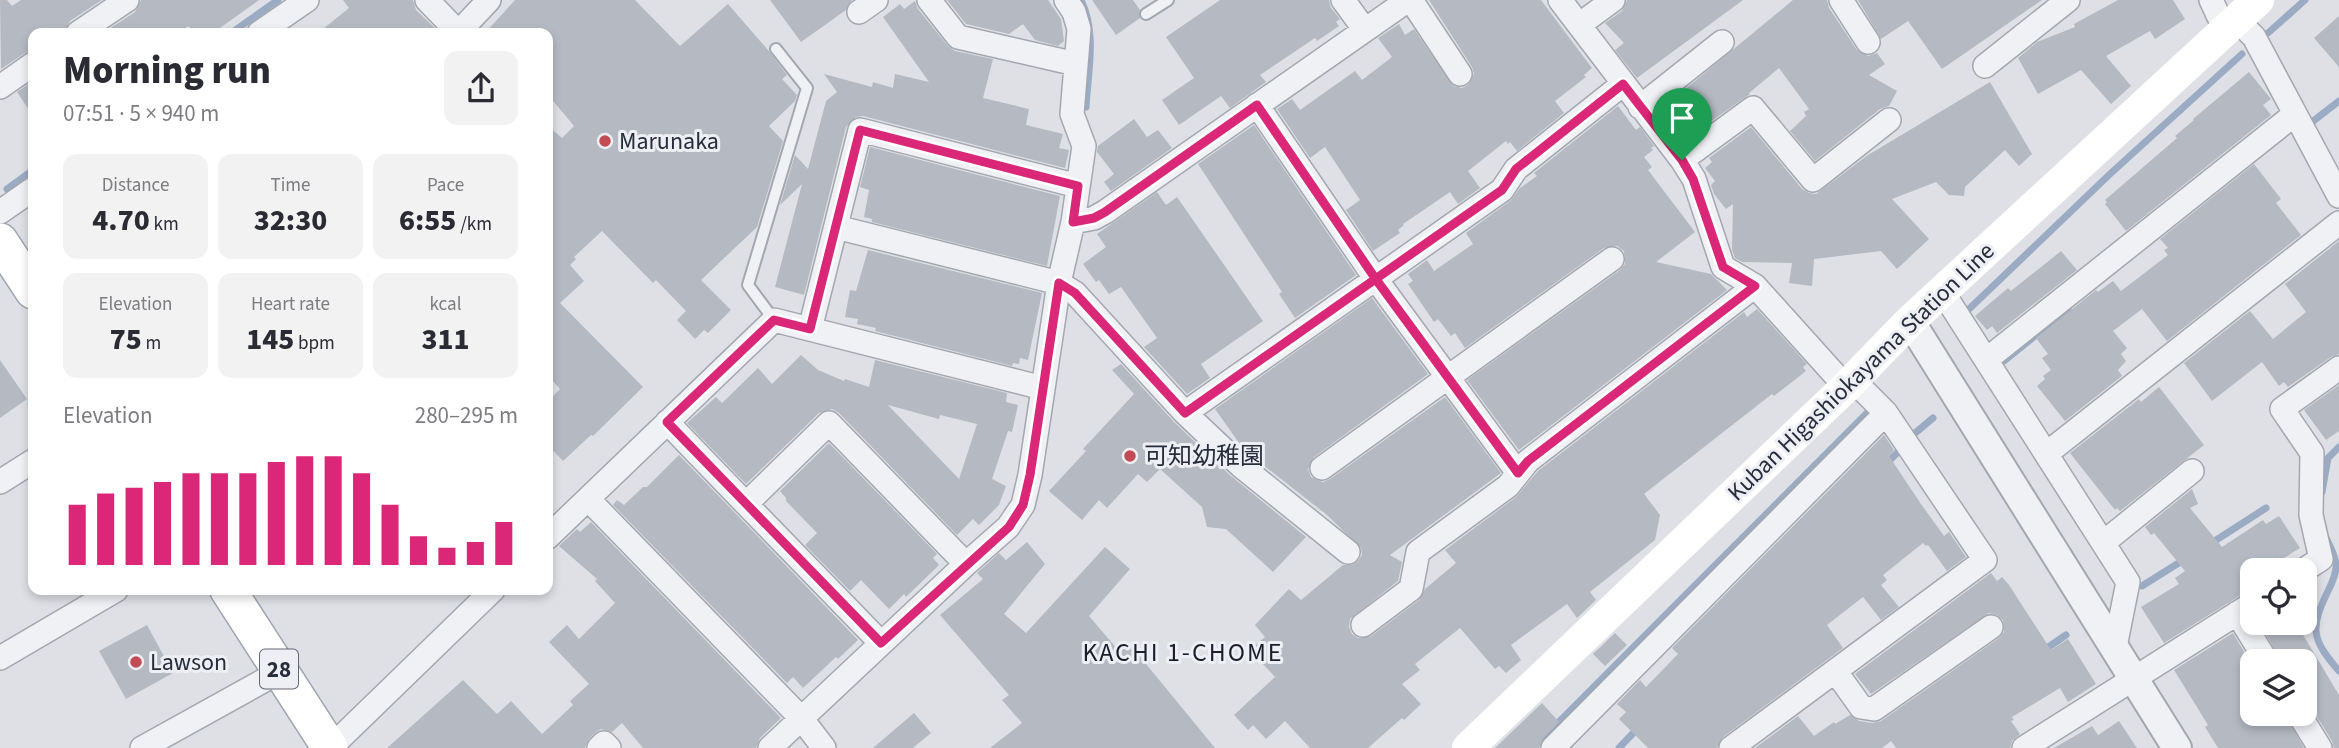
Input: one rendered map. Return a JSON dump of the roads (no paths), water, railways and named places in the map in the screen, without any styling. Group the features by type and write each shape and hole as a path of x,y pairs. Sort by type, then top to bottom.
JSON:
{"main road":[{"name":"Kuban Higashiokayama Station Line","path":"1468,748 1850,384 1910,321 2240,17"},
{"path":"0,241 28,284"},
{"name":"28","path":"231,595 330,748"}],"street":[{"path":"85,28 127,0"},
{"path":"266,28 307,0"},
{"path":"428,0 453,28"},
{"path":"463,28 489,0"},
{"path":"929,0 958,37 1076,64"},
{"path":"770,748 1009,527 1023,505 1084,146 1072,114 1079,29 1074,12 1066,0"},
{"path":"1343,0 1365,30"},
{"path":"1073,222 1094,218 1105,212 1410,0 1460,74"},
{"path":"1560,0 1682,160 1693,179 1723,267 1755,286 1850,384 1886,414 1985,560 1731,748"},
{"path":"1579,25 1613,0"},
{"path":"1841,0 1868,42"},
{"path":"1985,66 2068,0"},
{"path":"2211,0 2240,17 2254,37 2339,196"},
{"path":"1640,107 1722,42"},
{"path":"0,87 28,67"},
{"path":"1185,413 1502,190 1516,169 1623,84"},
{"path":"1257,105 1375,278 1518,473"},
{"path":"1682,160 1754,108 1813,180 1889,120"},
{"path":"1986,360 2294,114"},
{"path":"810,329 860,130 1078,186"},
{"path":"0,212 28,192"},
{"path":"2046,454 2339,223"},
{"path":"836,227 1059,283 1075,293 1185,413 1241,467 1348,552"},
{"path":"1322,468 1612,259"},
{"path":"1363,625 1411,589 1418,552 1508,486 1528,461 1755,286"},
{"path":"1942,291 2128,582 2115,647"},
{"path":"553,532 774,320 1043,388"},
{"path":"1910,321 2177,748"},
{"path":"2317,562 2321,559 2311,515 2312,453 2281,409 2339,368"},
{"path":"1553,748 1886,414"},
{"path":"667,422 881,643"},
{"path":"746,504 829,423 966,564"},
{"path":"0,482 28,464"},
{"path":"2103,543 2192,471"},
{"path":"588,499 801,718 824,748"},
{"path":"0,658 107,595"},
{"path":"330,748 488,595"},
{"path":"2024,748 2240,611"},
{"path":"1836,671 1861,707 1874,709 1990,627"},
{"path":"151,746 281,671"},
{"path":"2306,726 2320,748"},
{"path":"599,748 604,743 609,748"}],"lane":[{"path":"1146,14 1168,0"},
{"path":"774,320 748,285 807,88 776,49"}],"waterway":[{"path":"238,28 278,0"},
{"path":"1081,0 1090,39 1086,107"},
{"path":"2268,33 2305,0"},
{"path":"1967,311 2110,174 2242,54"},
{"path":"2312,122 2339,101"},
{"path":"7,189 28,174"},
{"path":"2004,361 2068,309"},
{"path":"1533,748 1870,410"},
{"path":"1914,434 1933,418"},
{"path":"2322,492 2328,458 2339,447"},
{"path":"1886,464 1900,450"},
{"path":"2210,544 2266,508"},
{"path":"2326,538 2336,567 2333,581 2318,615 2316,633 2323,650 2339,671"},
{"path":"2142,586 2185,559"},
{"path":"2044,650 2066,635"},
{"path":"1619,748 1638,728"}],"place":[{"name":"Marunaka","path":"605,141"},
{"name":"可知幼稚園","path":"1130,456"},
{"name":"Lawson","path":"136,662"}],"district":[{"name":"KACHI 1-CHOME","path":"1183,652"}]}
